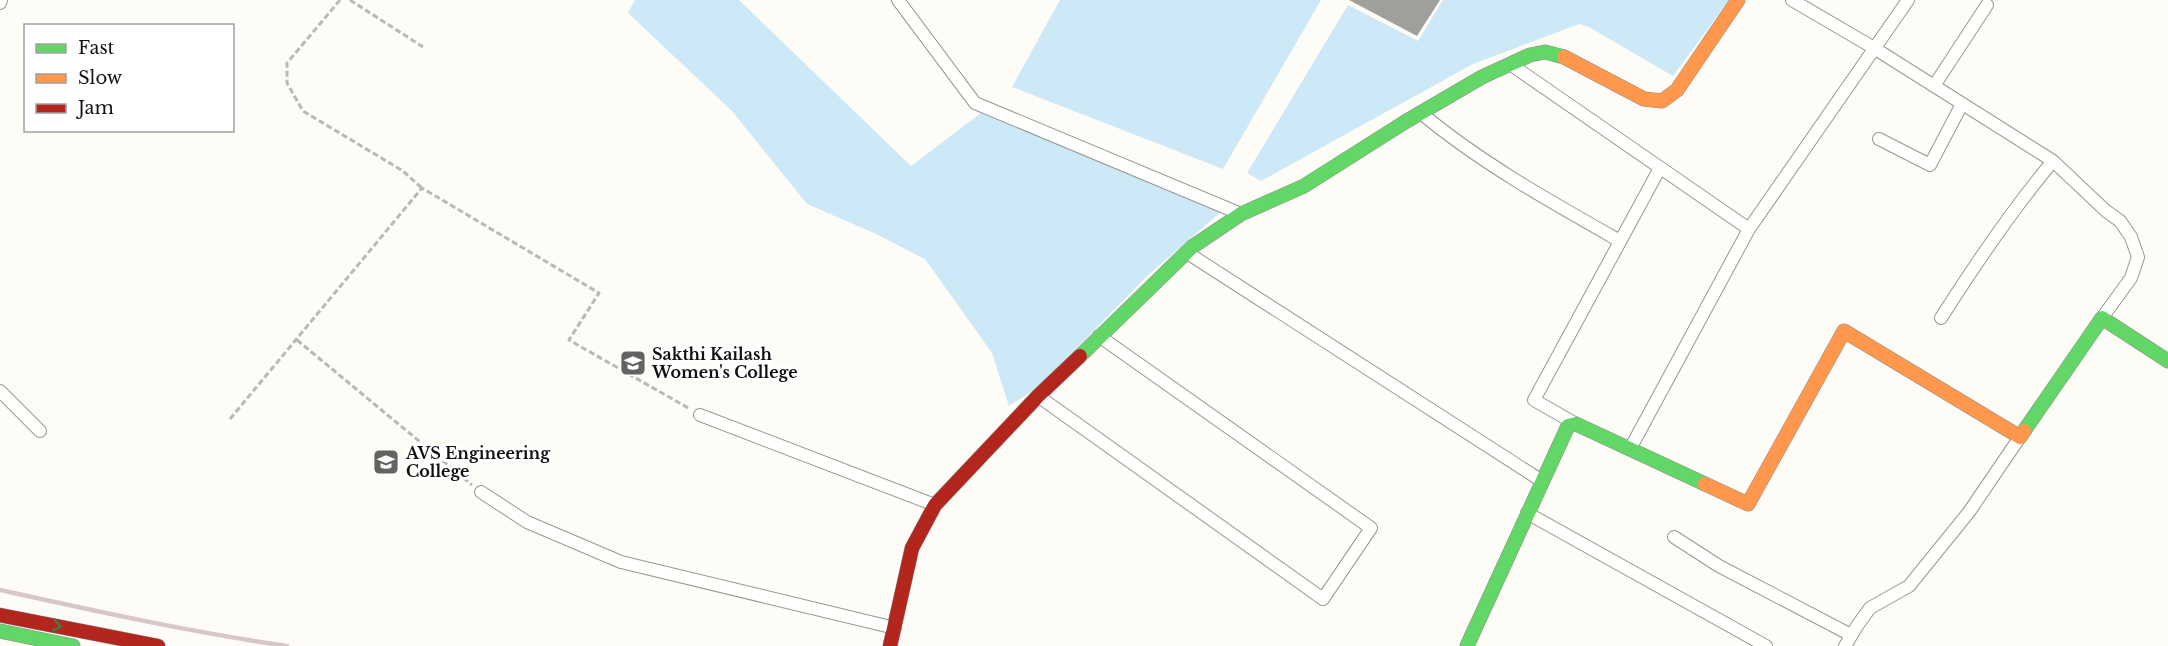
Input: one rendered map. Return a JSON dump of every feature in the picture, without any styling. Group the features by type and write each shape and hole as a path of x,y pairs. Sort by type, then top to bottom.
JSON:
{"street":[{"path":"898,0 975,103 1241,214"},
{"path":"890,646 912,548 935,505 1038,396 1186,252 1241,214 1304,186 1420,113 1482,78 1530,55 1545,52 1563,56 1644,99 1662,101 1677,90 1737,0"},
{"path":"1674,537 1719,566 1848,640 1870,608 1909,586 1969,512 2131,278 2138,257 2132,237 2120,221 2106,211 2053,161 1874,48 1791,0"},
{"path":"1630,450 1749,229 1908,0"},
{"path":"1934,86 1987,4"},
{"path":"1510,64 1749,229"},
{"path":"1879,139 1930,165 1962,104"},
{"path":"1420,113 1453,140 1620,241"},
{"path":"1941,318 1983,251 2053,161"},
{"path":"1660,168 1534,400 1575,424 1748,504 1844,331 2020,437"},
{"path":"1186,252 1542,481"},
{"path":"2102,318 2168,361"},
{"path":"1038,396 1323,598 1371,528 1099,336"},
{"path":"0,391 39,431"},
{"path":"700,415 935,505"},
{"path":"1467,646 1568,426 1575,424"},
{"path":"481,492 527,522 621,562 895,628"},
{"path":"1527,513 1766,646"},
{"path":"0,615 158,646"},
{"path":"0,631 73,646"}],"path":[{"path":"340,0 288,63 287,83 303,111 403,171 422,188 599,293 569,340 700,415"},
{"path":"350,0 423,47"},
{"path":"230,419 422,188"},
{"path":"297,340 481,492"}],"water":[{"path":"635,0 739,0 911,166 981,113 1222,211 1146,277 1039,387 1009,406 992,353 925,259 874,233 807,204 732,111 628,13"},
{"path":"1060,0 1321,0 1223,169 1012,87"},
{"path":"1443,0 1729,0 1673,76 1589,27 1579,24 1473,64 1261,181 1247,173 1348,5 1418,41"}],"building":[{"path":"1349,0 1440,0 1417,36"}],"railway":[{"path":"0,590 179,628 287,646"}],"traffic: fast":[{"path":"1080,356 1192,247 1241,214 1304,186 1405,122 1482,77 1530,55 1545,52 1564,57"},
{"path":"2024,431 2102,318 2168,361"},
{"path":"1467,646 1568,426 1576,424 1705,484"},
{"path":"0,631 73,646"}],"traffic: slow":[{"path":"1564,57 1644,99 1662,101 1677,90 1738,0"},
{"path":"1705,484 1748,504 1844,331 2020,437 2024,431"}],"traffic: jam":[{"path":"890,646 912,548 935,505 1038,396 1080,356"},
{"path":"0,615 158,646"}],"place":[{"name":"Sakthi Kailash Women's College","path":"633,363"},
{"name":"AVS Engineering College","path":"386,462"}]}
